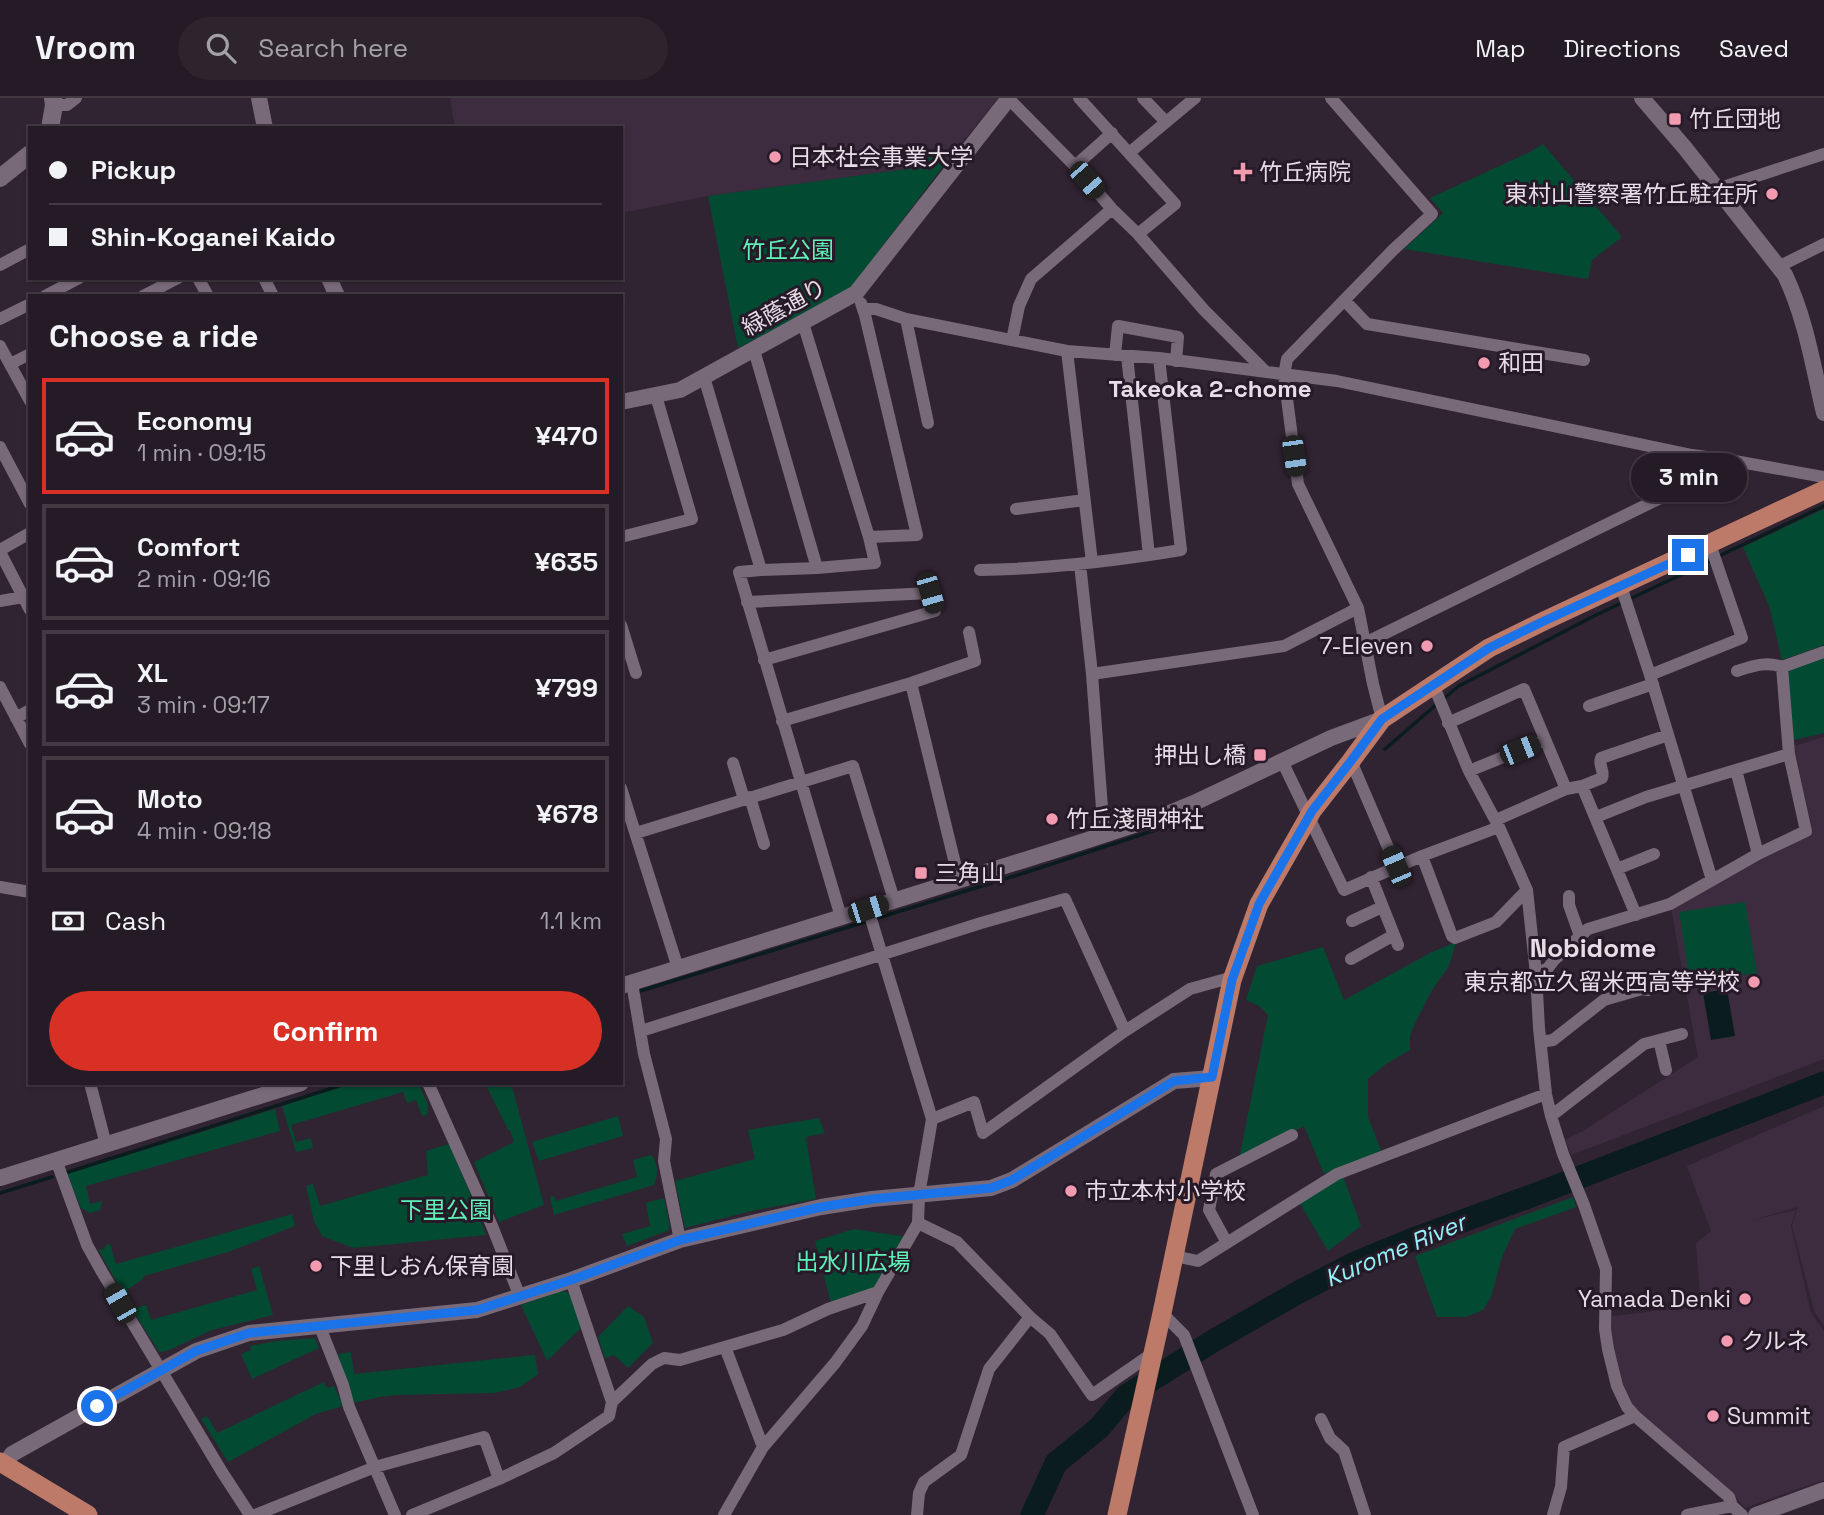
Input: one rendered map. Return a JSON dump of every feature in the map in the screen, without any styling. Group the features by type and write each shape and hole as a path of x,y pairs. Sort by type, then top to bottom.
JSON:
{"main road":[{"path":"51,126 53,101"},
{"path":"0,178 28,156"},
{"path":"1117,1515 1233,978 1259,904 1308,817 1382,719 1437,696 1489,648 1544,621 1624,597 1713,553 1824,490"},
{"path":"2,1464 75,1512"}],"street":[{"path":"53,101 67,105 76,98"},
{"path":"259,98 265,126"},
{"path":"1009,98 1138,234 1204,310 1266,372"},
{"name":"緑蔭通り","path":"623,402 680,390 856,293 1009,98"},
{"path":"1079,98 1175,204 1138,234"},
{"path":"1143,98 1166,122"},
{"path":"1129,153 1195,98"},
{"path":"1642,98 1780,266 1791,288 1805,331 1824,413"},
{"path":"680,1240 664,1161 666,1139 630,988 678,968 841,917 870,916 894,900 1104,835 1194,803 1331,738 1382,719 1358,608 1298,484 1284,375 1287,359 1393,250 1432,215 1335,99"},
{"path":"1075,166 1112,133"},
{"path":"1717,189 1824,154"},
{"path":"1012,340 1019,306 1031,279 1112,209"},
{"path":"1780,266 1824,244"},
{"path":"0,265 28,250"},
{"path":"49,294 73,280"},
{"path":"147,294 173,280"},
{"path":"856,293 864,309 917,535 869,537"},
{"path":"1344,300 1367,324 1584,360"},
{"path":"0,319 28,305"},
{"path":"864,309 876,309 906,319 1067,351 1159,358 1337,381 1692,455 1824,477"},
{"path":"906,319 929,423"},
{"path":"803,323 875,563 739,572 841,917"},
{"path":"1149,555 1118,326 1178,337 1176,361"},
{"path":"0,346 28,397"},
{"path":"754,350 817,568"},
{"path":"1067,351 1084,500 1092,674 1104,835"},
{"path":"9,364 28,355"},
{"path":"980,570 1086,563 1181,550 1159,358"},
{"path":"704,377 761,570"},
{"path":"623,536 692,519 656,396"},
{"path":"0,447 28,500"},
{"path":"1365,643 1697,480 1729,460"},
{"path":"1016,509 1084,500"},
{"path":"28,534 0,551 28,606"},
{"path":"1589,706 1742,638 1713,553"},
{"path":"747,602 930,593 935,611 764,660"},
{"path":"0,601 23,597"},
{"path":"1624,597 1685,785 1712,880"},
{"path":"1092,674 1284,646 1358,608"},
{"path":"623,631 636,673"},
{"path":"782,722 975,661 969,632"},
{"path":"1737,671 1762,663 1782,667 1824,652"},
{"path":"1536,974 1548,968 1588,929 1670,904 1758,854 1806,831 1789,754 1782,667"},
{"path":"911,682 959,880"},
{"path":"0,687 28,740"},
{"path":"1448,723 1524,690 1566,789"},
{"path":"1437,696 1469,771 1527,890 1546,1094 1550,1116 1606,1269 1605,1329 1616,1386 1634,1416 1729,1497 1737,1511 1687,1515"},
{"path":"16,718 28,711"},
{"path":"1282,761 1343,890 1497,824 1566,789 1602,778 1601,758 1668,735"},
{"path":"1469,771 1545,740"},
{"path":"1596,817 1646,797 1789,754"},
{"path":"1351,761 1396,866"},
{"path":"733,763 764,844"},
{"path":"636,833 853,766 894,900"},
{"path":"1736,771 1758,854"},
{"path":"1583,786 1636,915"},
{"path":"623,794 678,968"},
{"path":"1617,869 1654,854"},
{"path":"1422,856 1455,938 1496,922 1527,890"},
{"path":"1351,959 1396,940 1371,877"},
{"path":"0,887 28,892"},
{"path":"1569,896 1569,905 1580,936"},
{"path":"641,1031 1065,899 1125,1031"},
{"path":"1352,921 1382,906"},
{"path":"724,1515 762,1447 835,1363 862,1326 878,1292 918,1223 919,1195 932,1119 870,916"},
{"path":"932,1119 974,1102 983,1133 1125,1031 1190,989 1233,978"},
{"path":"1541,1042 1553,1040 1604,1000 1642,989 1648,990"},
{"path":"1550,1116 1644,1044 1682,1034"},
{"path":"1659,1040 1666,1070"},
{"path":"2,1464 12,1454 160,1369 196,1351 249,1333 477,1310 571,1280 680,1240 821,1207 872,1199 991,1188 1012,1180 1174,1081 1212,1077"},
{"path":"91,1085 106,1145"},
{"path":"429,1085 492,1226 520,1297"},
{"path":"0,1178 282,1086"},
{"path":"1174,1256 1198,1261 1337,1174 1546,1094"},
{"path":"1227,1243 1209,1210 1216,1174 1292,1135"},
{"path":"56,1160 87,1245 160,1369 253,1515 375,1467 484,1437 499,1479"},
{"path":"918,1223 957,1242 1050,1334 1092,1395 1152,1359"},
{"path":"412,1515 554,1453 609,1416 612,1402 571,1280"},
{"path":"612,1402 652,1364 664,1358 680,1360 783,1330 828,1309 878,1292"},
{"path":"1162,1313 1184,1335 1253,1515"},
{"path":"917,1515 919,1493 924,1482 961,1455 989,1369 1030,1317"},
{"path":"320,1327 349,1407 395,1515"},
{"path":"725,1347 762,1447"},
{"path":"1553,1515 1561,1487 1564,1447 1634,1416"},
{"path":"1321,1419 1330,1438 1344,1451 1365,1515"},
{"path":"1756,1515 1824,1490"}],"shaded area":[{"name":"日本社会事業大学","path":"450,98 998,98 948,160 934,153 914,168 708,196 623,213 623,126 455,126"},
{"name":"東京都立久留米西高等学校","path":"1824,737 1824,1059 1571,1155 1565,1140 1698,1057 1671,907 1813,832 1794,746"},
{"path":"1727,989 1735,1036 1711,1040 1703,993"},
{"path":"1824,1106 1824,1326 1815,1313 1792,1226 1798,1207 1752,1220 1796,1210 1791,1226 1811,1313 1824,1331 1824,1480 1745,1508 1735,1496 1625,1404 1607,1317 1701,1305 1696,1243 1711,1231 1687,1166"}],"green space":[{"path":"1543,144 1622,237 1592,260 1588,279 1404,249 1443,213 1430,198"},
{"name":"竹丘公園","path":"934,153 948,160 849,290 738,348 708,196 914,168"},
{"path":"1824,509 1824,645 1782,660 1769,606 1743,547"},
{"path":"1824,654 1824,733 1793,740 1787,672"},
{"path":"1745,902 1757,973 1690,983 1679,912"},
{"path":"1456,942 1449,966 1432,990 1415,1023 1410,1036 1410,1050 1386,1064 1368,1079 1368,1117 1382,1153 1324,1174 1304,1126 1239,1159 1268,1015 1259,1006 1246,1000 1257,966 1323,947 1344,1000 1432,952"},
{"path":"348,1085 419,1085 428,1104 427,1115 422,1116 416,1100 407,1103 403,1092 291,1125 296,1142 311,1138 313,1148 296,1152 282,1106"},
{"name":"下里公園","path":"486,1085 512,1085 544,1205 499,1222 474,1162 514,1142"},
{"path":"275,1109 280,1131 86,1186 90,1204 102,1201 100,1210 90,1213 81,1208 67,1174"},
{"path":"618,1116 623,1136 539,1161 532,1142"},
{"path":"819,1118 825,1133 806,1137 816,1199 751,1211 685,1228 675,1181 755,1159 748,1130"},
{"name":"下里公園","path":"449,1144 486,1235 353,1248 322,1236 314,1221 306,1186 313,1184 320,1206 428,1175 426,1151"},
{"path":"651,1155 657,1170 654,1185 554,1215 550,1197 554,1196 556,1201 637,1177 633,1160"},
{"path":"1343,1176 1361,1226 1328,1251 1299,1202"},
{"path":"1573,1197 1576,1207 1515,1229 1502,1257 1491,1297 1483,1310 1466,1317 1437,1317 1415,1256"},
{"path":"664,1198 670,1227 667,1231 627,1246 622,1234 650,1226 646,1203"},
{"path":"292,1214 295,1226 228,1252 144,1276 127,1290 130,1294 122,1292 98,1249 103,1250 110,1244 116,1264"},
{"name":"出水川広場","path":"854,1229 907,1237 873,1289 831,1303 815,1241"},
{"path":"259,1266 273,1315 212,1330 167,1351 159,1352 132,1309 146,1305 151,1320 257,1290 251,1269"},
{"path":"561,1291 569,1293 583,1326 547,1361 521,1305"},
{"path":"628,1306 644,1317 653,1343 628,1368 614,1355 605,1358 598,1337"},
{"path":"315,1338 319,1348 252,1379 241,1354 251,1350 250,1346"},
{"path":"351,1352 354,1374 535,1355 538,1374 520,1387 495,1393 395,1395 353,1403 338,1354"},
{"path":"324,1382 327,1388 334,1386 343,1406 316,1414 228,1462 201,1419 207,1416 217,1433"}],"waterway":[{"path":"1719,556 1824,506"},
{"path":"1443,699 1459,686 1594,616 1712,560"},
{"path":"1385,749 1437,704"},
{"path":"637,992 1174,824"},
{"name":"Kurome River","path":"1032,1515 1056,1463 1099,1428 1126,1396 1213,1341 1297,1293 1355,1263 1416,1238 1824,1083"},
{"path":"65,1173 342,1085"},
{"path":"0,1193 52,1177"}],"place":[{"name":"竹丘団地","path":"1675,119"},
{"name":"日本社会事業大学","path":"775,157"},
{"name":"竹丘病院","path":"1243,172"},
{"name":"東村山警察署竹丘駐在所","path":"1772,194"},
{"name":"和田","path":"1484,363"},
{"name":"7-Eleven","path":"1427,646"},
{"name":"押出し橋","path":"1260,755"},
{"name":"竹丘淺間神社","path":"1052,819"},
{"name":"三角山","path":"921,873"},
{"name":"東京都立久留米西高等学校","path":"1754,982"},
{"name":"市立本村小学校","path":"1071,1191"},
{"name":"下里しおん保育園","path":"316,1266"},
{"name":"Yamada Denki","path":"1745,1299"},
{"name":"クルネ","path":"1727,1341"},
{"name":"Summit","path":"1713,1416"}],"district":[{"name":"Takeoka 2-chome","path":"1210,388"},
{"name":"Nobidome","path":"1593,948"}],"route":[{"path":"97,1406 196,1351 249,1333 477,1310 571,1280 680,1240 847,1203 991,1188 1012,1180 1174,1081 1212,1077 1232,980 1259,904 1312,811 1382,719 1489,648 1688,555"}]}
